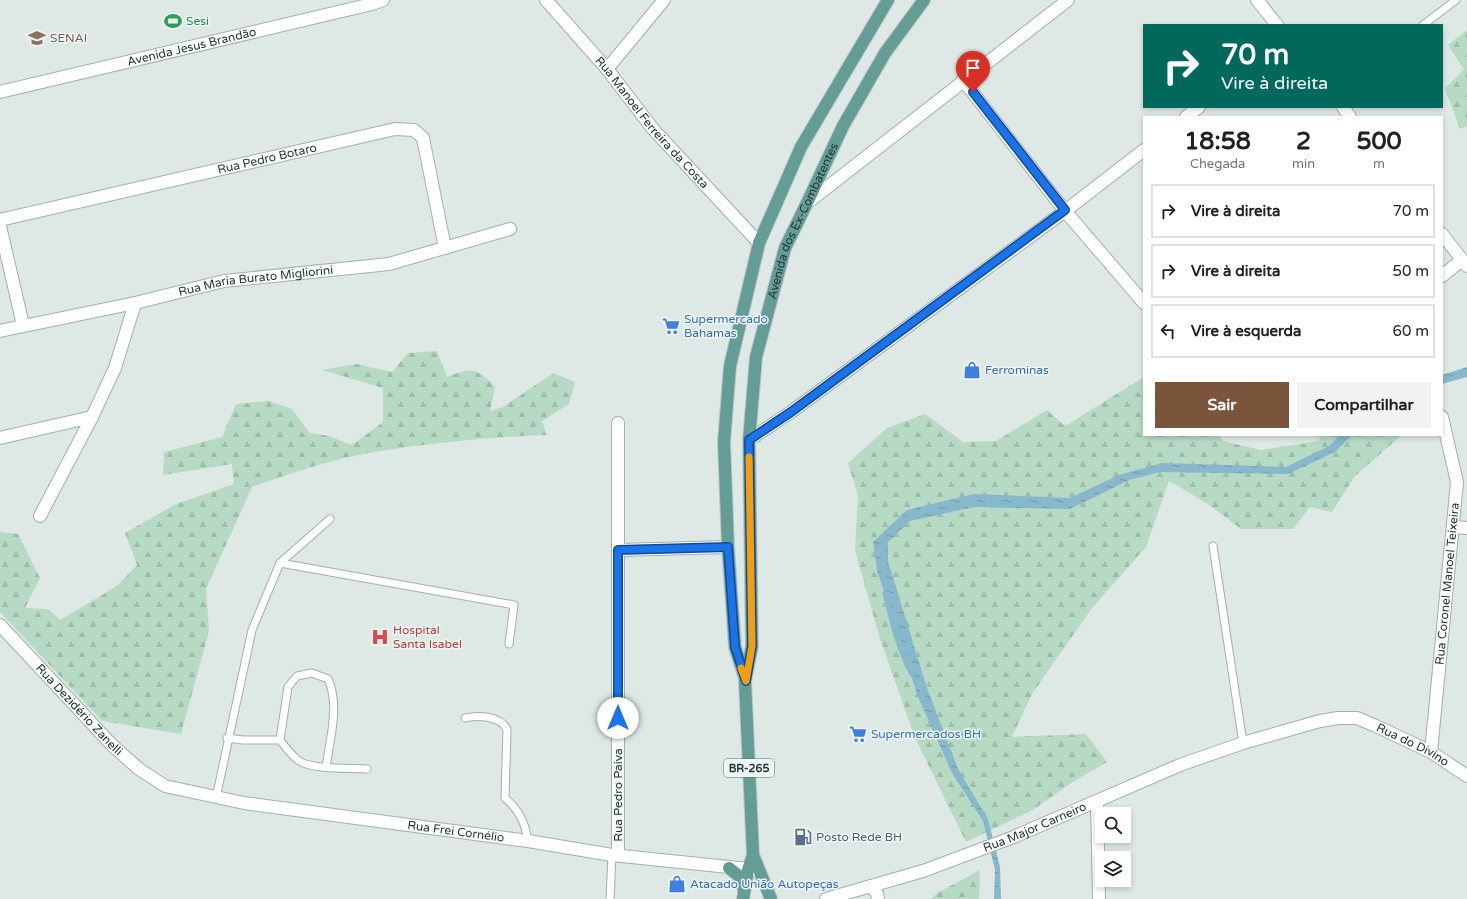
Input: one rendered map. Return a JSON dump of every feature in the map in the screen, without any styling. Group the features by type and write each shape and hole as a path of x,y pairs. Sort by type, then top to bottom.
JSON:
{"main road":[{"name":"Avenida dos Ex-Combatentes","path":"746,681 735,647 728,547 724,442 730,366 758,244 801,147 888,0"},
{"name":"Avenida dos Ex-Combatentes","path":"743,894 753,870 746,681 752,646 749,440 756,357 786,248 843,126 885,53 924,0"},
{"path":"729,868 739,876 743,894"},
{"name":"Avenida dos Ex-Combatentes","path":"753,870 771,899"}],"street":[{"name":"Avenida Jesus Brandão","path":"0,92 372,4 383,0"},
{"name":"Rua Manoel Ferreira da Costa","path":"546,0 607,69 653,129 758,244"},
{"path":"607,69 664,0"},
{"path":"807,203 963,80 1068,0"},
{"path":"1258,0 1276,24"},
{"path":"963,80 1065,210 1143,301"},
{"path":"1187,116 1198,108"},
{"name":"Rua Pedro Botaro","path":"0,220 395,128 414,130 423,138 445,248"},
{"path":"749,440 791,412 1143,151"},
{"path":"0,226 23,325"},
{"name":"Rua Maria Burato Migliorini","path":"0,330 135,303 224,281 389,264 510,229"},
{"path":"1443,235 1465,263 1443,275"},
{"path":"40,516 92,418 114,368 135,303"},
{"path":"0,438 92,418"},
{"name":"Rua Coronel Manoel Teixeira","path":"1431,752 1454,527 1457,482 1443,421"},
{"name":"Rua Pedro Paiva","path":"615,855 618,423"},
{"path":"1454,527 1467,528"},
{"path":"618,550 728,547"},
{"name":"Rua Dezidério Zanelli","path":"0,625 112,745 140,769 166,786"},
{"name":"Rua Major Carneiro","path":"826,899 923,871 976,852 1097,802 1180,765 1243,742 1320,721 1338,718 1357,718"},
{"name":"Rua do Divino","path":"1357,718 1431,752 1467,776"},
{"name":"Rua Frei Cornélio","path":"166,786 216,798 528,841 615,855 753,870"},
{"path":"1097,802 1099,899"},
{"path":"871,886 878,894 878,899"}],"lane":[{"path":"1424,24 1456,0"},
{"path":"216,798 227,738 252,630 280,563 330,519"},
{"path":"1213,546 1243,742"},
{"path":"280,563 514,605 509,644"},
{"path":"326,767 334,703 333,689 328,679 312,673 297,676 288,687 280,740 290,753 300,762 326,767 367,769"},
{"path":"466,718 471,717 498,720 502,722 507,729 504,798 516,807 523,820 528,841"},
{"path":"227,738 243,740 280,740"},
{"path":"610,899 615,855"}],"green space":[{"path":"1467,30 1467,126 1460,129 1445,88 1464,70 1448,45"},
{"path":"437,351 447,377 468,370 478,372 489,380 495,387 490,411 503,407 553,373 575,382 569,404 542,421 547,435 460,441 374,452 328,462 252,487 206,589 209,631 181,734 102,721 0,612 0,532 18,534 40,578 25,608 48,609 60,620 117,586 137,565 125,533 176,504 234,484 232,464 163,475 164,452 222,437 236,404 269,401 292,409 310,433 329,436 352,445 383,422 383,388 322,370 357,364 392,372 408,353"},
{"path":"1143,378 1143,436 1219,436 1223,441 1261,450 1319,441 1320,436 1401,436 1355,476 1332,512 1310,507 1293,529 1241,529 1208,504 1169,481 1146,547 1092,608 1032,694 1012,737 1086,734 1107,762 1070,784 1033,810 966,842 915,738 879,636 855,550 858,495 848,463 887,428 925,414 963,442 996,441 1047,410 1065,426"},
{"path":"980,870 979,899 930,899 939,892"}],"water":[{"path":"1467,367 1467,377 1443,384 1443,375"},
{"path":"1339,436 1351,436 1335,452 1288,474 1160,472 1129,480 1070,509 974,507 910,521 888,542 888,561 927,688 958,769 988,819 1000,867 1001,899 994,899 995,870 983,821 952,773 918,697 877,570 873,542 907,510 974,494 1070,498 1119,475 1162,463 1286,467 1329,446"}],"waterway":[{"path":"885,593 899,645 912,674"}],"slow traffic":[{"path":"741,668 746,681 752,646 749,457"}],"place":[{"name":"Sesi","path":"173,21"},
{"name":"SENAI","path":"37,38"},
{"name":"Supermercado Bahamas","path":"671,326"},
{"name":"Ferrominas","path":"972,370"},
{"name":"Hospital Santa Isabel","path":"380,637"},
{"name":"Supermercados BH","path":"858,734"},
{"name":"Posto Rede BH","path":"803,837"},
{"name":"Atacado União Autopeças","path":"677,884"}],"route":[{"path":"618,718 618,550 728,547 735,647 746,681 752,646 749,440 791,412 1065,210 973,92"}]}
